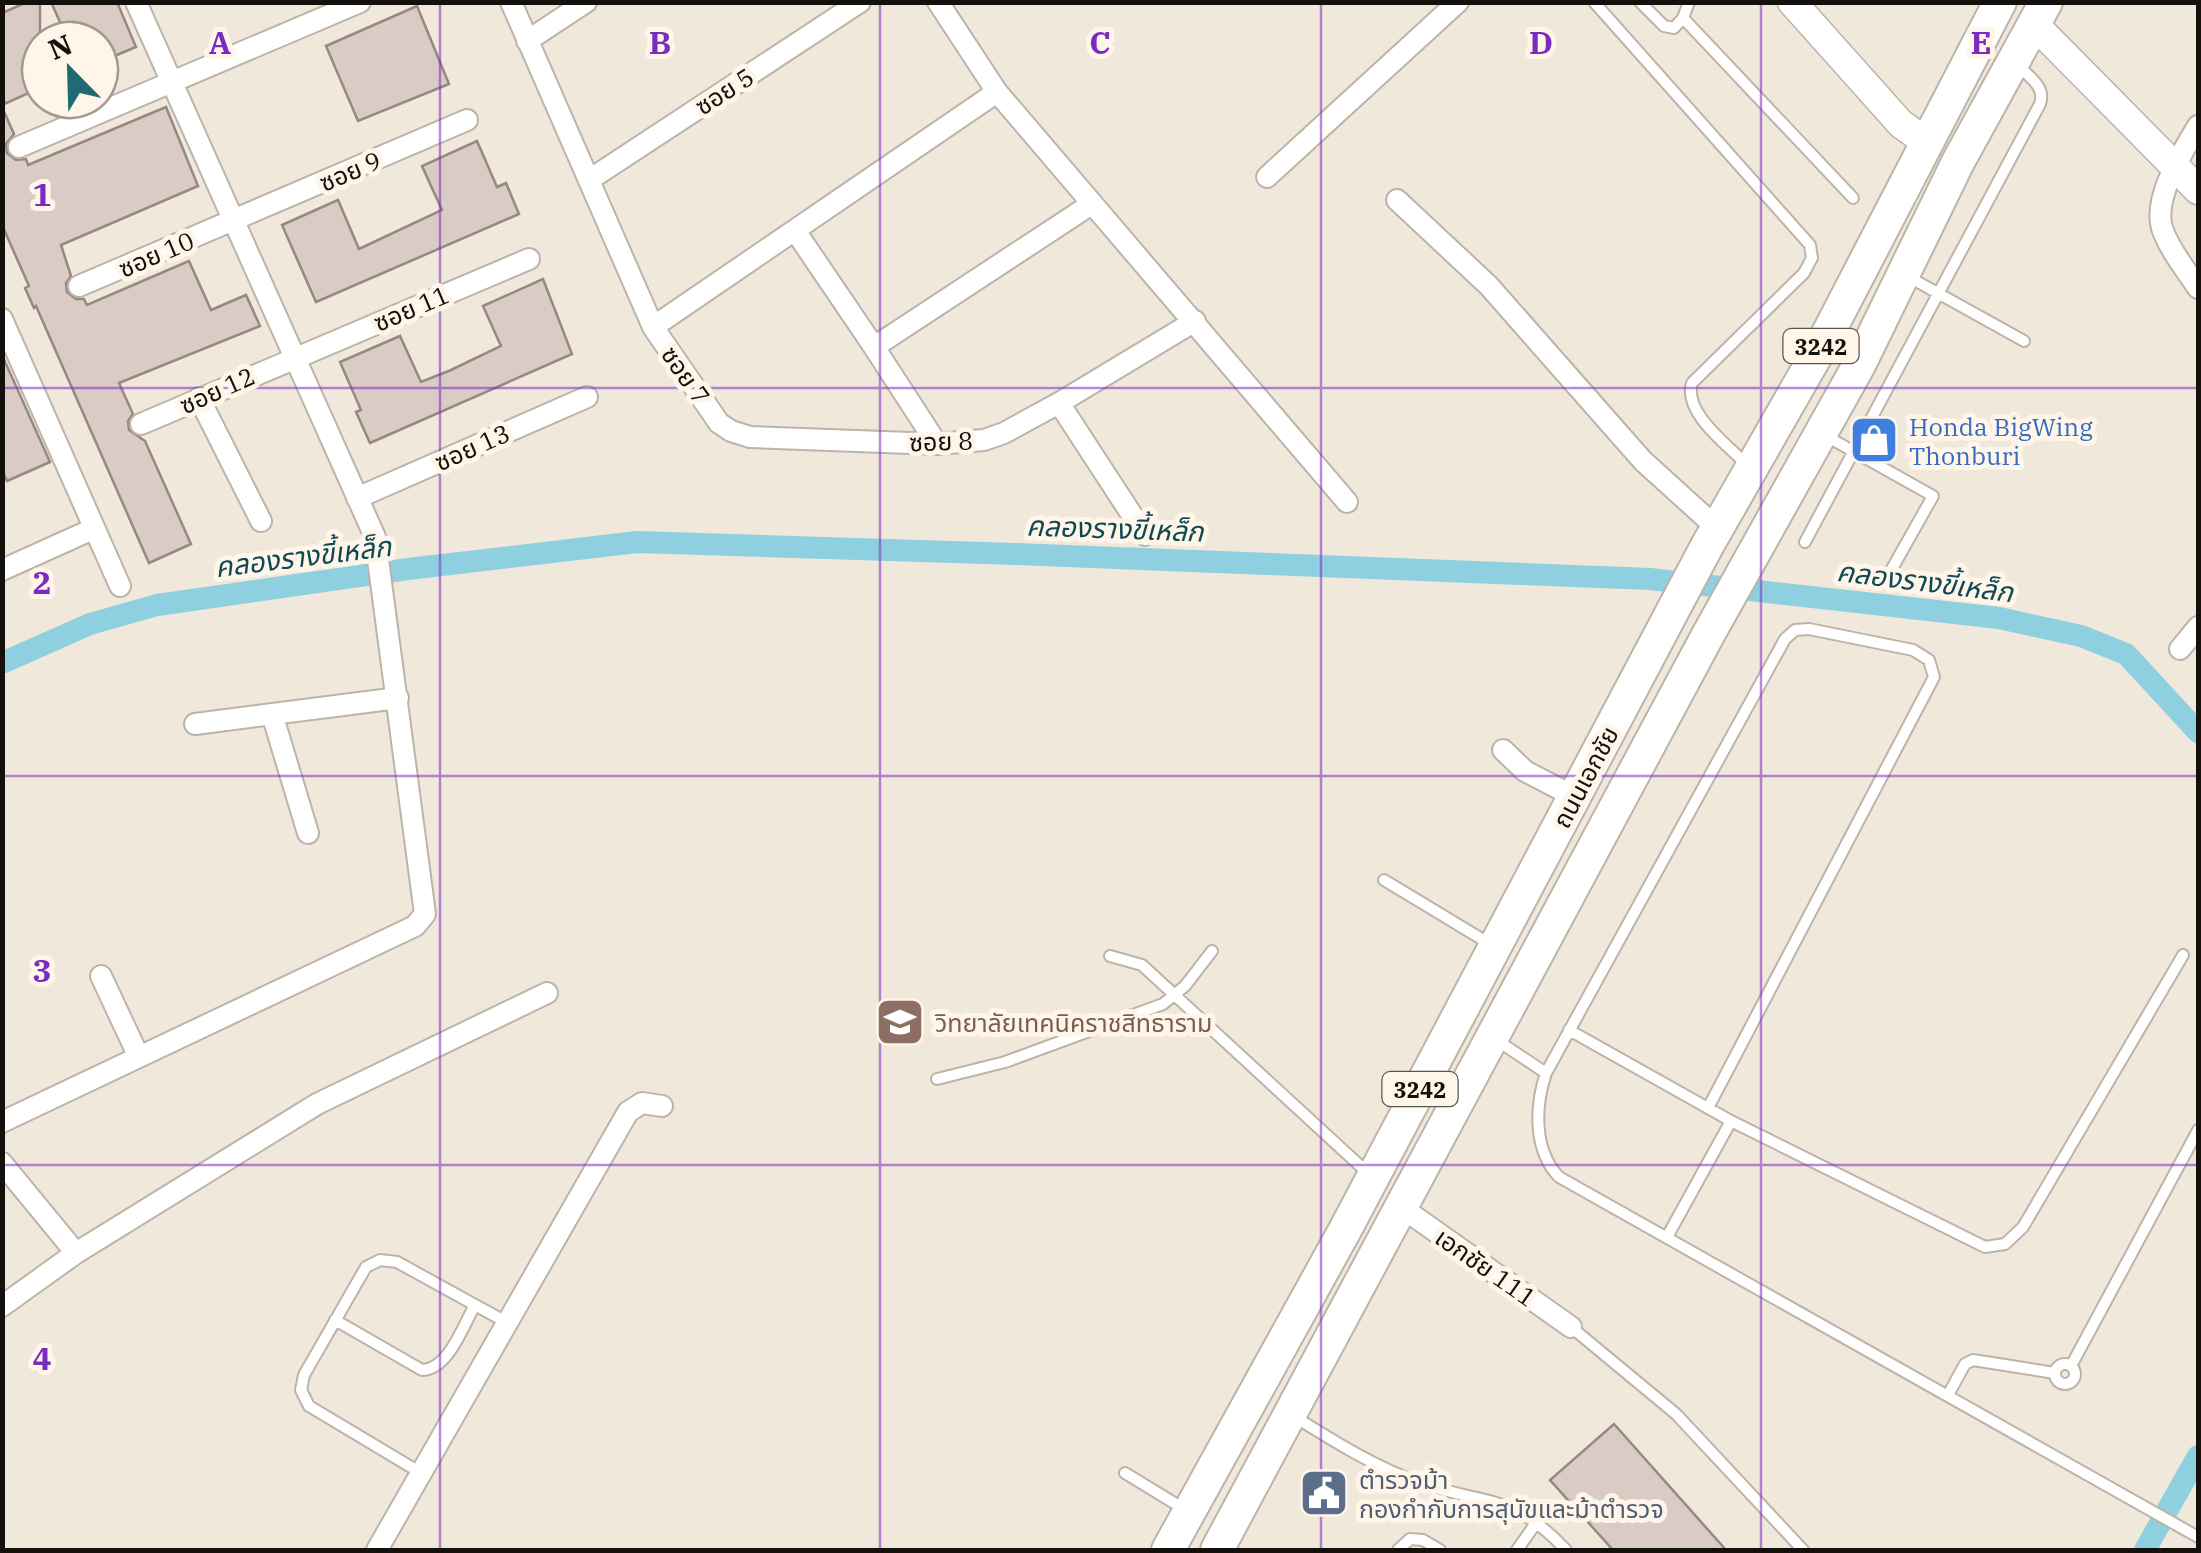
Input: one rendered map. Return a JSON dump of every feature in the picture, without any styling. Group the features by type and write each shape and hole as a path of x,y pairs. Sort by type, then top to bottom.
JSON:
{"main road":[{"name":"ถนนเอกชัย","path":"1217,1550 1492,1038 1593,806 1666,625 1823,343 2000,2"},
{"name":"ถนนเอกชัย","path":"1168,1550 1495,947 1708,635 1906,275 1958,162 2041,14"},
{"path":"1925,141 1958,162"}],"street":[{"path":"2,1122 414,926 425,914 374,537 136,2"},
{"path":"19,147 360,2"},
{"name":"ซอย 7","path":"511,2 653,327 720,423"},
{"path":"528,41 586,2"},
{"name":"ซอย 5","path":"588,180 860,2"},
{"path":"938,2 997,92 1347,502"},
{"path":"1267,177 1458,2"},
{"path":"1792,2 1901,124 1925,141"},
{"path":"2041,14 2198,190"},
{"path":"653,327 997,92"},
{"name":"ซอย 9","path":"232,221 468,120"},
{"path":"2198,126 2175,164 2162,205 2162,229 2198,288"},
{"path":"1397,200 1488,286 1712,538"},
{"path":"874,347 1090,205"},
{"name":"ซอย 10","path":"79,286 232,221"},
{"path":"796,232 937,444"},
{"name":"ซอย 11","path":"294,357 529,259"},
{"path":"2,319 120,586"},
{"name":"ซอย 8","path":"720,423 750,438 937,444 984,440 1059,403 1195,321"},
{"name":"ซอย 12","path":"140,424 294,357"},
{"name":"ซอย 13","path":"356,498 587,397"},
{"path":"199,398 261,521"},
{"path":"1059,403 1145,535"},
{"path":"2,570 93,529"},
{"path":"2180,648 2198,627"},
{"path":"195,724 398,698"},
{"path":"272,714 308,833"},
{"path":"1503,750 1525,771 1593,806"},
{"path":"102,976 138,1055"},
{"path":"2,1306 76,1253 317,1104 548,992"},
{"path":"376,1550 628,1112 642,1103 662,1106"},
{"path":"2,1163 76,1253"},
{"name":"เอกชัย 111","path":"1401,1207 1571,1327"}],"lane":[{"path":"1594,2 1810,245 1812,258 1804,273 1692,383 1689,395 1695,410 1750,470"},
{"path":"1640,2 1664,26 1674,28 1689,8 1688,2"},
{"path":"1683,18 1854,198"},
{"path":"1804,542 2040,104 2040,88 2015,62"},
{"path":"1906,275 2024,340"},
{"path":"1821,433 1933,496 1889,574"},
{"path":"1708,1108 1934,677 1929,660 1912,650 1809,629 1795,630 1784,639 1546,1073 1536,1102 1546,1163 1559,1177 2198,1537"},
{"path":"1384,880 1495,947"},
{"path":"937,1079 1005,1062 1162,1004 1185,986 1212,951"},
{"path":"1570,1030 1708,1108 1984,1247 2005,1244 2024,1227 2183,955"},
{"path":"1110,956 1142,965 1373,1178"},
{"path":"1492,1038 1546,1073"},
{"path":"1667,1237 1731,1120"},
{"path":"2071,1366 2198,1130"},
{"path":"421,1472 309,1406 301,1390 304,1375 335,1320 366,1267 380,1260 398,1262 506,1322"},
{"path":"335,1320 422,1370 432,1370 441,1364 475,1305"},
{"path":"1571,1327 1676,1414 1802,1550"},
{"path":"1948,1395 1965,1364 1973,1360 2055,1373"},
{"path":"2055,1373 2061,1365 2071,1366"},
{"path":"2055,1373 2059,1382 2069,1384 2076,1376 2071,1366"},
{"path":"1290,1414 1386,1470 1424,1484 1493,1499 1536,1522 1566,1550"},
{"path":"1126,1473 1189,1512"},
{"path":"1517,1550 1536,1522"},
{"path":"1398,1550 1410,1539 1423,1540 1440,1550"}],"building":[{"path":"27,2 40,2 40,20 20,20 20,97 2,105 2,13"},
{"path":"51,2 117,2 136,47 120,54 120,20 59,20"},
{"path":"417,6 449,84 358,121 326,46"},
{"path":"2,107 14,134 6,144 7,153 16,160 26,159 28,165 166,107 198,186 61,245 71,276 66,283 67,292 76,299 84,299 87,305 189,261 211,310 246,295 260,326 119,383 133,414 128,421 129,430 145,441 191,544 149,563 25,288 29,286 2,225"},
{"path":"477,141 497,187 506,183 519,214 316,302 282,225 338,200 359,249 442,210 422,166"},
{"path":"543,279 572,354 370,443 356,412 361,410 340,362 400,336 421,382 451,370 501,346 483,306"},
{"path":"2,355 50,462 7,481 2,470"},
{"path":"1614,1424 1726,1550 1613,1550 1550,1480"}],"waterway":[{"name":"คลองรางขี้เหล็ก","path":"2,663 90,624 157,605 408,569 637,542 1650,579 1999,618 2081,636 2126,654 2198,732"},
{"path":"2145,1550 2198,1456"}],"place":[{"name":"Honda BigWing Thonburi","path":"1874,440"},
{"name":"วิทยาลัยเทคนิคราชสิทธาราม","path":"900,1022"},
{"name":"ตำรวจม้า กองกำกับการสุนัขและม้าตำรวจ","path":"1324,1493"}]}
